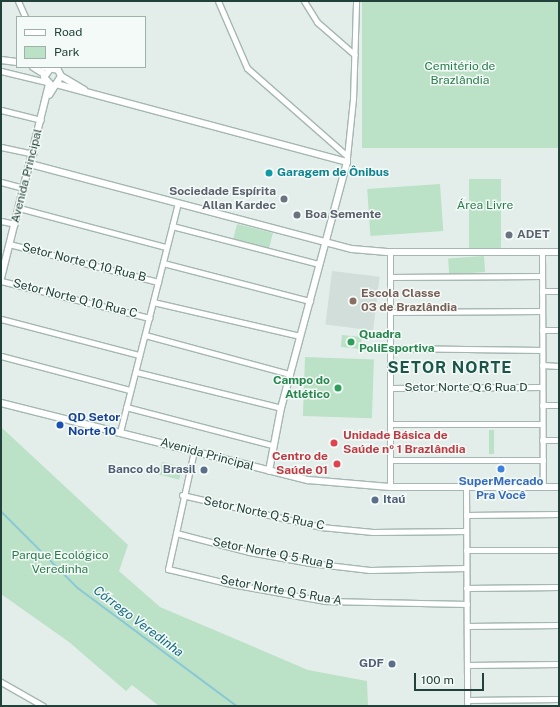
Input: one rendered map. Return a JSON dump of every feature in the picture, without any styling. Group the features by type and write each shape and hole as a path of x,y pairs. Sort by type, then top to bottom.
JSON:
{"street":[{"path":"18,1 25,16"},
{"path":"218,1 247,68 348,156 281,408 272,446 269,471"},
{"path":"304,1 317,22 354,55"},
{"path":"347,162 354,99 356,1"},
{"path":"1,60 16,62"},
{"path":"34,68 49,81"},
{"path":"53,68 61,76 93,95"},
{"name":"Avenida Principal","path":"1,279 3,259 15,224 47,98 49,81 53,68"},
{"path":"1,71 28,79 49,81 93,95 347,162"},
{"name":"Avenida Principal","path":"49,81 61,76"},
{"path":"1,110 41,120"},
{"path":"1,147 33,154"},
{"path":"30,164 352,248 390,252 559,252"},
{"path":"1,182 24,188"},
{"path":"120,432 178,203"},
{"path":"19,208 166,247"},
{"path":"1,221 15,224"},
{"path":"172,226 319,264"},
{"name":"Setor Norte Q 10 Rua B","path":"9,244 158,282"},
{"path":"390,252 390,487"},
{"path":"542,252 543,487"},
{"path":"163,263 310,301"},
{"path":"390,277 542,276"},
{"name":"Setor Norte Q 10 Rua C","path":"1,279 149,318"},
{"path":"542,291 559,292"},
{"path":"153,302 300,336"},
{"path":"390,312 542,311"},
{"path":"1,319 139,355"},
{"path":"542,330 559,330"},
{"path":"145,336 290,374"},
{"path":"390,348 542,350"},
{"path":"1,356 130,390"},
{"path":"542,366 559,366"},
{"path":"136,372 281,408"},
{"name":"Setor Norte Q 6 Rua D","path":"390,388 542,387"},
{"name":"Avenida Principal","path":"1,403 308,480 390,487 559,487"},
{"path":"542,405 559,405"},
{"path":"126,406 272,446"},
{"path":"390,424 542,424"},
{"path":"542,440 559,440"},
{"path":"176,533 182,495 194,451"},
{"path":"390,460 543,460"},
{"path":"466,487 467,706"},
{"name":"Setor Norte Q 5 Rua C","path":"182,495 321,527 373,532 466,531"},
{"path":"466,515 559,514"},
{"name":"Setor Norte Q 5 Rua B","path":"176,533 249,552 310,564 370,570 466,568"},
{"name":"Setor Norte Q 5 Rua A","path":"176,533 168,568 231,584 325,601 466,604"},
{"path":"466,550 559,550"},
{"path":"466,588 559,587"},
{"path":"467,626 559,625"},
{"path":"467,665 559,664"},
{"path":"1,682 36,704 43,706"},
{"path":"467,700 559,699"}],"shaded area":[{"name":"Escola Classe 03 de Brazlândia","path":"332,271 380,277 373,330 325,325"}],"green space":[{"name":"Cemitério de Brazlândia","path":"362,1 559,1 559,148 362,148"},
{"name":"Área Livre","path":"469,179 501,179 501,248 469,248"},
{"path":"440,184 443,231 370,236 367,189"},
{"path":"237,224 273,233 269,248 233,240"},
{"path":"484,256 485,272 449,274 448,259"},
{"name":"Quadra PoliEsportiva","path":"342,335 362,337 361,349 341,347"},
{"name":"Campo do Atlético","path":"305,357 374,359 372,418 303,416"},
{"name":"Parque Ecológico Veredinha","path":"1,427 128,545 119,571 160,607 308,670 367,681 368,706 159,706 132,685 126,691 69,642 1,594"},
{"path":"489,430 494,430 494,454 489,454"},
{"path":"162,462 182,467 179,480 159,475"}],"waterway":[{"name":"Córrego Veredinha","path":"1,511 78,588 237,706"}],"place":[{"name":"Garagem de Ônibus","path":"269,173"},
{"name":"Sociedade Espírita Allan Kardec","path":"284,199"},
{"name":"Boa Semente","path":"297,215"},
{"name":"ADET","path":"509,235"},
{"name":"Escola Classe 03 de Brazlândia","path":"353,301"},
{"name":"Quadra PoliEsportiva","path":"351,342"},
{"name":"Campo do Atlético","path":"338,388"},
{"name":"QD Setor Norte 10","path":"60,425"},
{"name":"Unidade Básica de Saúde nº 1 Brazlândia","path":"334,443"},
{"name":"Centro de Saúde 01","path":"337,464"},
{"name":"SuperMercado Pra Você","path":"501,469"},
{"name":"Banco do Brasil","path":"204,470"},
{"name":"Itaú","path":"375,500"},
{"name":"GDF","path":"392,664"}],"district":[{"name":"SETOR NORTE","path":"450,368"}]}
